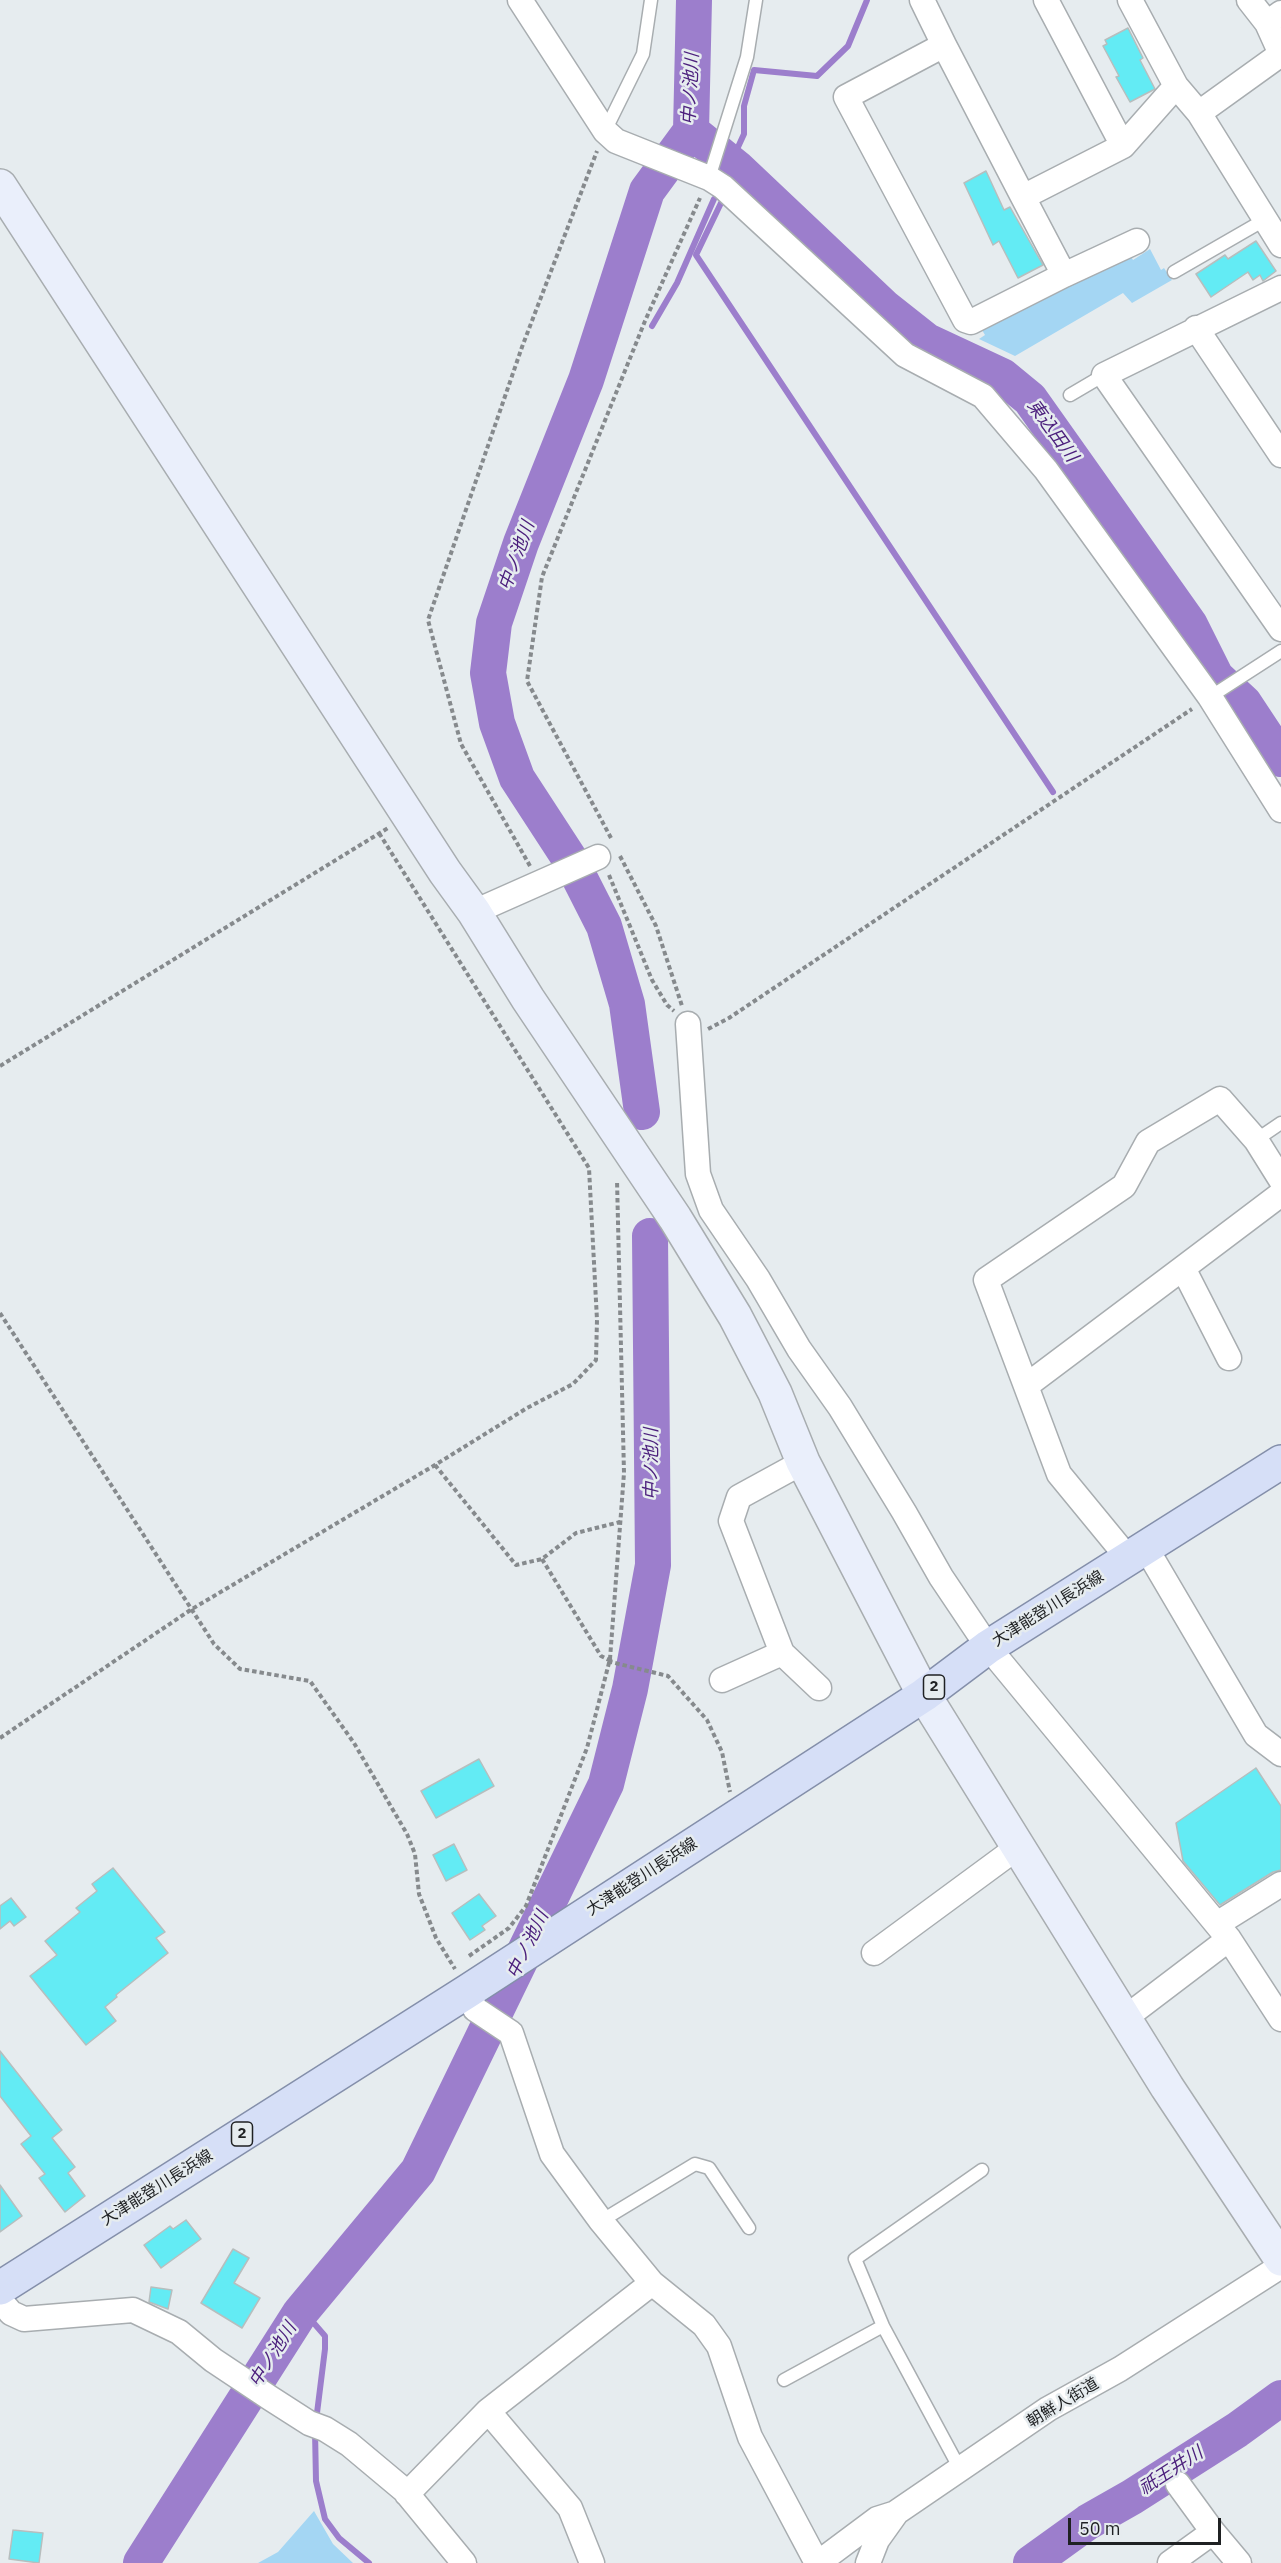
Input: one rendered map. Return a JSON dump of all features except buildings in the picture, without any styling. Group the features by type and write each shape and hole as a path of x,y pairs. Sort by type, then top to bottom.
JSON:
{"main road":[{"name":"大津能登川長浜線","path":"0,2288 924,1695 988,1647 1281,1462"}],"street":[{"path":"520,0 610,136 708,171 906,355 983,396 1046,470 1213,695 1281,810"},
{"path":"922,0 1064,275"},
{"path":"1046,0 1123,146"},
{"path":"1199,113 1281,54 1274,18 1249,0"},
{"path":"1139,3 1176,86 1199,113 1270,216 1281,245"},
{"path":"944,45 846,97 965,320 972,322 1137,240"},
{"path":"1023,197 1123,146 1176,86"},
{"path":"0,186 445,872 474,912 528,999 675,1218 735,1316 775,1393 803,1462 924,1695 1125,2018 1281,2259"},
{"path":"1281,288 1104,375 1281,629"},
{"path":"1196,328 1281,455"},
{"path":"474,912 610,851"},
{"path":"688,1024 698,1174 711,1210 758,1279 799,1349 840,1407 941,1577 988,1647 1223,1932 1281,2019"},
{"path":"1281,1180 1256,1140 1220,1098 1148,1142 1124,1186 986,1280 1059,1474 1137,1553 1256,1735 1281,1754"},
{"path":"1026,1386 1281,1194"},
{"path":"1183,1268 1229,1358"},
{"path":"803,1462 739,1497 730,1521 782,1653 819,1688"},
{"path":"722,1680 782,1653"},
{"path":"874,1953 1018,1847"},
{"path":"1125,2018 1281,1884"},
{"path":"470,1986 511,2034 552,2154 601,2221 652,2283 704,2325 719,2346 750,2437 817,2563 877,2519 897,2512"},
{"name":"朝鮮人街道","path":"868,2563 877,2540 897,2512 1048,2409 1120,2369 1281,2266"},
{"path":"407,2494 488,2411 652,2283"},
{"path":"0,2300 11,2313 24,2319 134,2310 179,2332 232,2373 349,2444 407,2494 464,2563"},
{"path":"488,2411 570,2508 592,2563"},
{"path":"1178,2484 1239,2563"},
{"path":"1170,2563 1213,2532"}],"lane":[{"path":"610,136 643,54 651,0"},
{"path":"708,171 721,143 747,57 756,0"},
{"path":"1174,272 1270,216"},
{"path":"1070,395 1104,375"},
{"path":"1213,695 1281,651"},
{"path":"1256,1140 1281,1123"},
{"path":"601,2221 695,2164 709,2168 749,2228"},
{"path":"960,2469 883,2326 855,2259 982,2170"},
{"path":"784,2380 883,2326"}],"path":[{"path":"533,885 461,744 428,620 522,347 610,136"},
{"path":"688,1024 656,926 610,851 527,681 542,577 708,171"},
{"path":"610,851 614,885 652,980 667,1005 688,1024 711,1030 1213,695"},
{"path":"0,1066 408,815"},
{"path":"0,1738 192,1609 435,1466 527,1408 573,1384 596,1360 597,1320 589,1168 379,833"},
{"path":"0,1313 214,1644 240,1669 310,1681 354,1743 407,1834 415,1854 419,1894 436,1938 470,1986 526,1906 587,1748 610,1660 624,1473 617,1179"},
{"path":"435,1466 516,1565 542,1558 576,1533 620,1522"},
{"path":"542,1558 601,1656 668,1676 707,1720 722,1752 731,1798"}],"shaded area":[{"path":"1150,249 1161,270 1164,268 1172,280 1132,303 1123,293 1015,356 979,339 985,335 982,330 1129,253 1133,260"},
{"path":"314,2511 333,2544 353,2563 258,2563 278,2552"}],"waterway":[{"name":"中ノ池川","path":"642,1112 627,1004 604,926 571,861 517,778 497,723 488,673 494,623 521,543 586,380 647,191 691,131 694,0"},
{"path":"727,171 744,134 744,106 754,70 817,76 848,46 867,0"},
{"name":"東込田川","path":"691,131 738,169 884,307 927,341 1002,376 1030,399 1190,625 1216,677 1244,703 1281,759"},
{"path":"733,179 738,169"},
{"path":"652,326 677,283 714,199"},
{"path":"721,203 696,255 1053,792"},
{"name":"中ノ池川","path":"141,2563 300,2313 418,2171 606,1784 630,1689 653,1565 650,1236"},
{"path":"300,2313 312,2321 325,2336 316,2421"},
{"name":"祇王井川","path":"1031,2563 1088,2522 1132,2497 1237,2430 1281,2398"},
{"path":"315,2431 316,2481 325,2519 339,2538 369,2563"}]}
